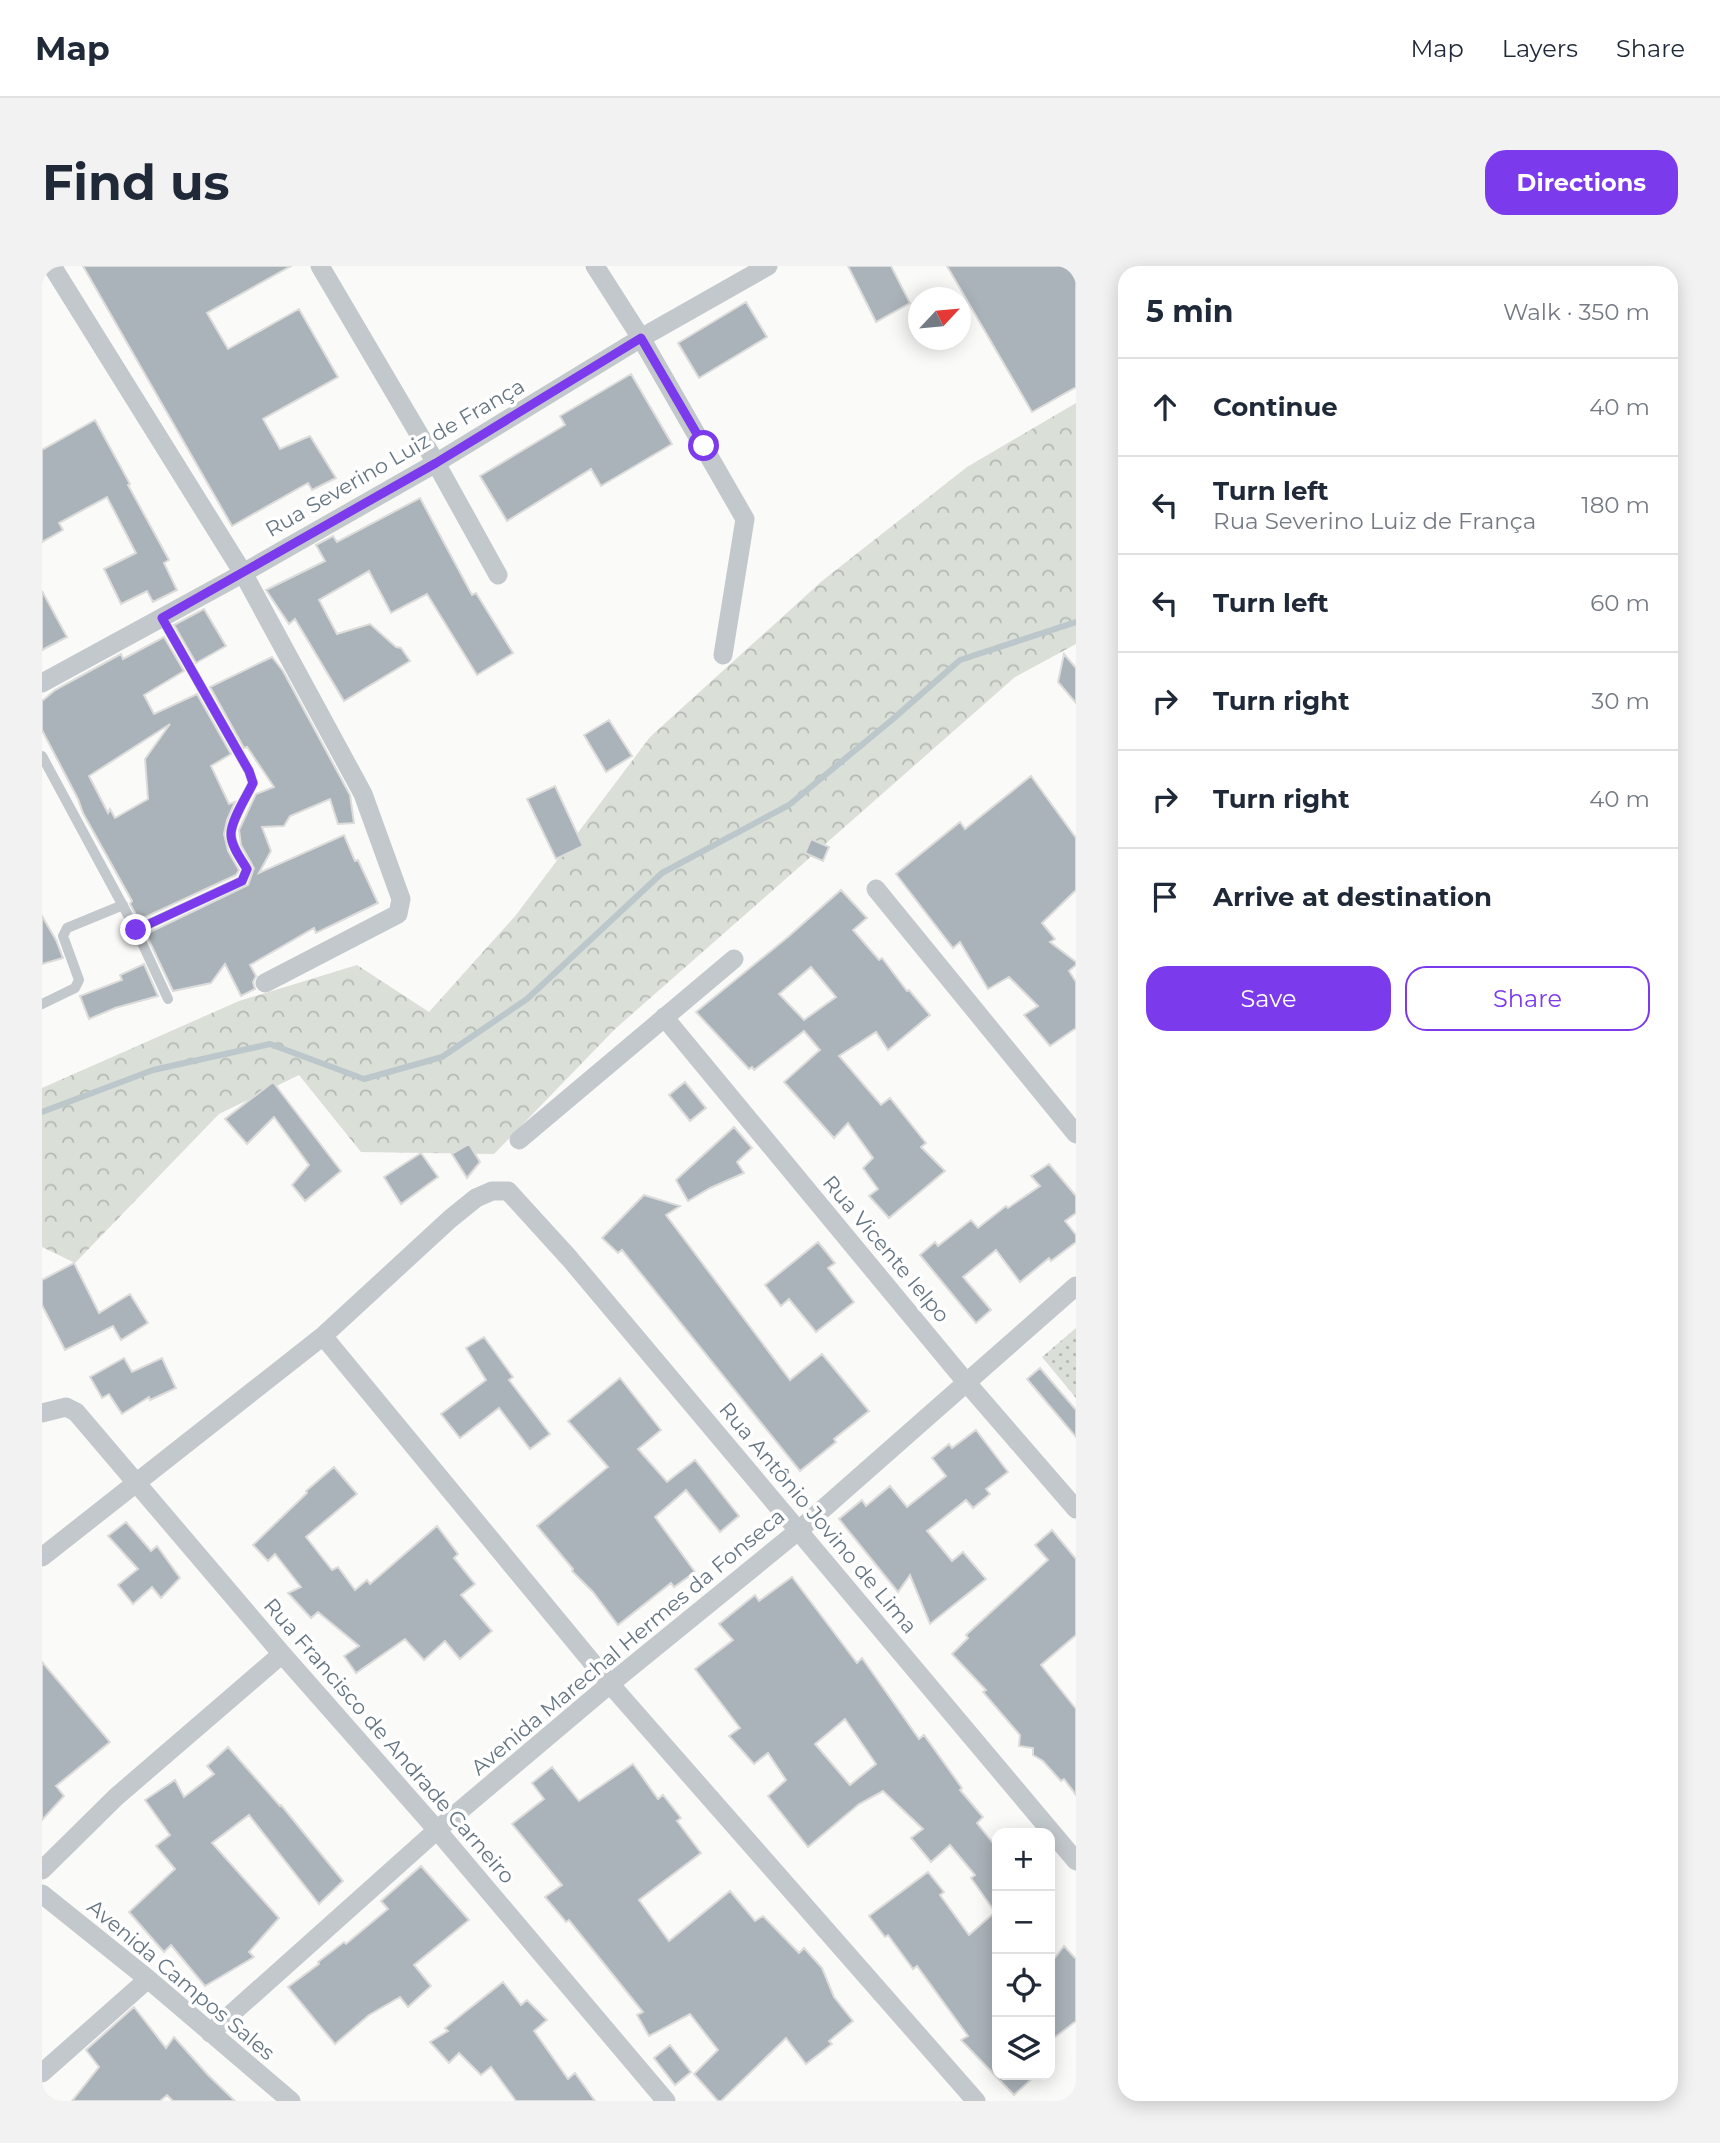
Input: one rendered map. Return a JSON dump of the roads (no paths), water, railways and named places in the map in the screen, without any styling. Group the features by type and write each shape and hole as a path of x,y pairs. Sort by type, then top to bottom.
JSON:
{"street":[{"path":"52,266 243,573 363,794 401,899 398,914 265,983"},
{"path":"320,266 436,463 498,575"},
{"path":"595,266 641,338 745,519 723,655"},
{"name":"Rua Severino Luiz de França","path":"42,683 436,463 641,338 768,266"},
{"path":"876,889 1076,1133"},
{"path":"519,1140 734,959"},
{"name":"Rua Vicente Ielpo","path":"664,1017 966,1382 1076,1508"},
{"name":"Rua Antônio Jovino de Lima","path":"323,1336 476,1198 492,1191 508,1191 570,1259 1076,1861"},
{"name":"Avenida Marechal Hermes da Fonseca","path":"210,2033 437,1830 798,1531 1076,1286"},
{"path":"42,1557 323,1336 610,1684 976,2101"},
{"name":"Rua Francisco de Andrade Carneiro","path":"42,1413 66,1407 76,1412 282,1654 437,1830 666,2101"},
{"path":"42,1870 116,1797 282,1654"},
{"name":"Avenida Campos Sales","path":"42,1894 148,1979 290,2101"},
{"path":"42,2073 148,1979"}],"lane":[{"path":"136,930 242,881 247,869 231,835 233,824 253,783 249,771 162,618"},
{"path":"42,756 136,930 168,999"},
{"path":"42,1003 78,985 79,980 63,936 67,928 123,905"}],"waterway":[{"path":"42,1112 153,1070 270,1044 364,1079 442,1057 527,999 662,873 789,805 960,660 1076,622"}]}
